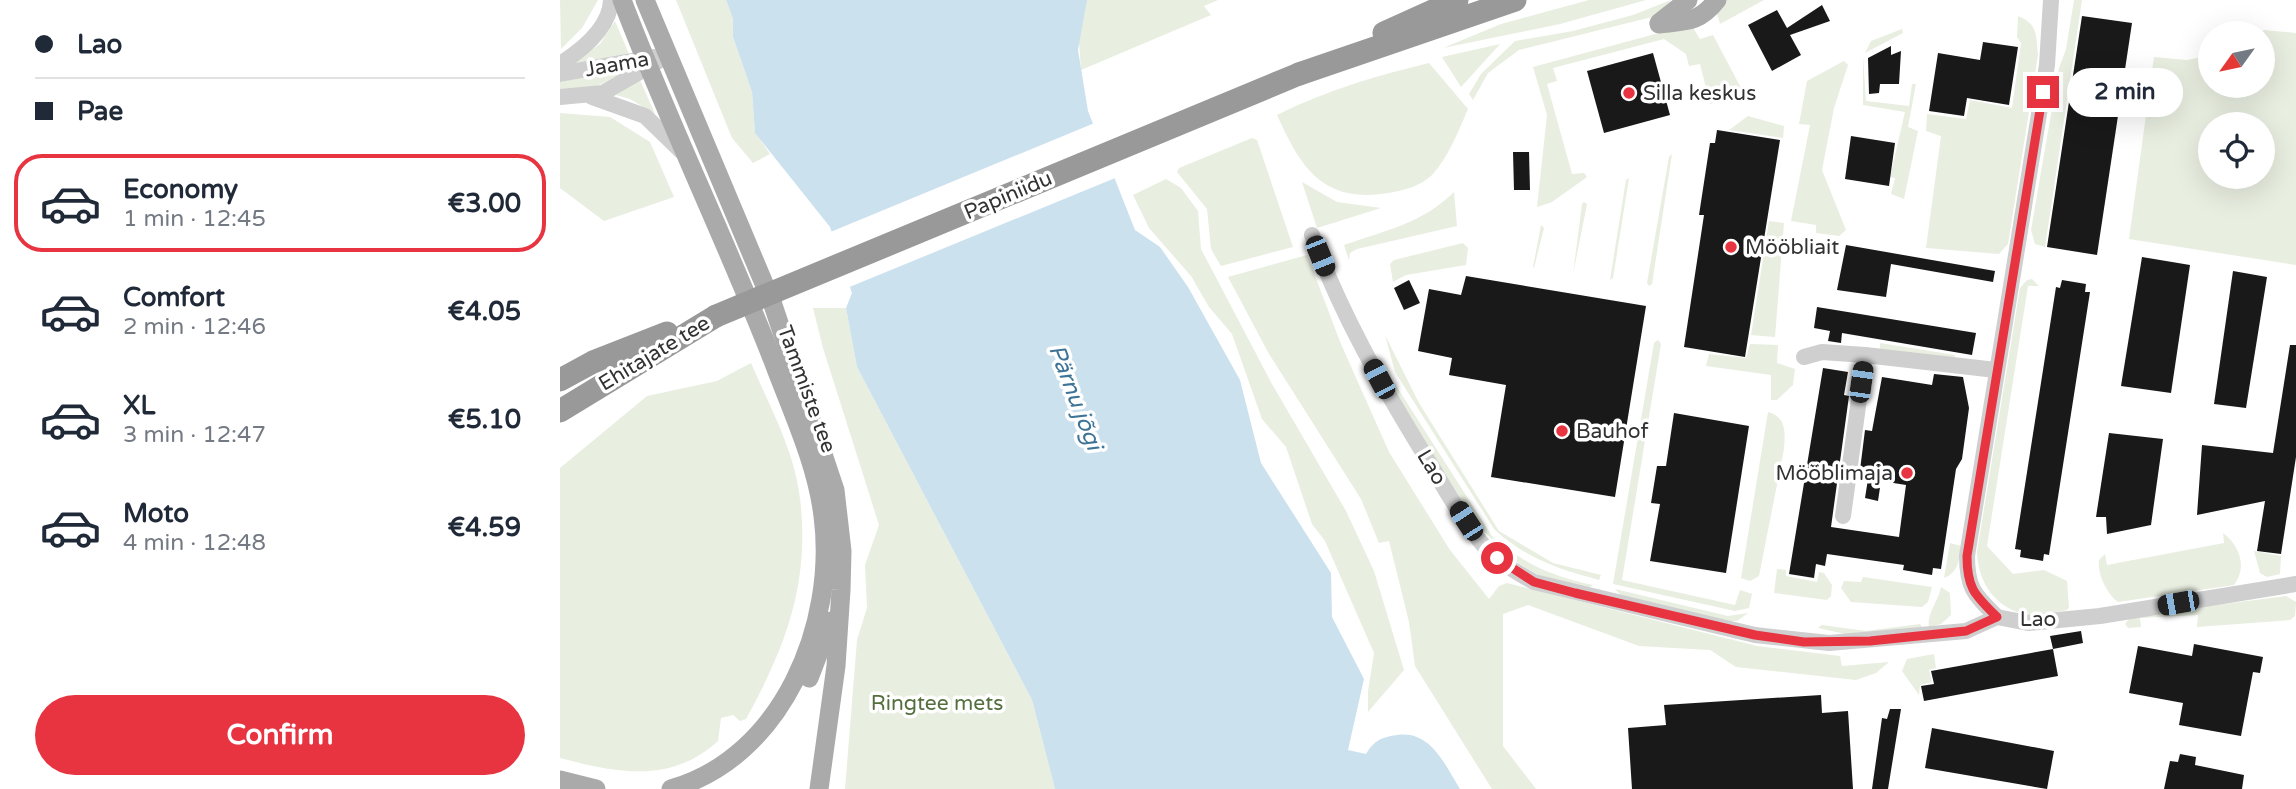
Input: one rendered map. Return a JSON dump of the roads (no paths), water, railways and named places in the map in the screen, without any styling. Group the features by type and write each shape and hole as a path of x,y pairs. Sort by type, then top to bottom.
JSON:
{"highway":[{"name":"Papiniidu","path":"716,316 1299,74 1457,0"},
{"name":"Papiniidu","path":"1299,74 1515,1"},
{"name":"Ehitajate tee","path":"560,380 631,346 716,316"},
{"name":"Ehitajate tee","path":"560,411 716,316"}],"main road":[{"name":"Tammiste tee","path":"622,0 684,154 747,294 816,479 823,515 826,551 816,620 792,686 757,737 728,762 708,786"},
{"name":"Tammiste tee","path":"645,0 774,305 817,429 840,519 841,590"},
{"path":"1681,4 1659,24 1706,15 1717,0"},
{"path":"671,789 708,786 750,759 788,716 805,687 823,646 841,590"},
{"path":"819,789 835,666 841,590"},
{"path":"560,780 596,789"}],"street":[{"name":"Jaama","path":"560,64 595,36 606,19 611,0"},
{"path":"1997,617 1972,592 1967,576 1967,556 2047,65 2051,1"},
{"name":"Jaama","path":"560,74 646,63 667,56"},
{"name":"Jaama","path":"586,97 615,87 646,63"},
{"name":"Jaama","path":"560,97 602,99 645,116 684,154"},
{"name":"Lao","path":"1312,235 1328,278 1387,393 1479,541 1514,572 1534,582 1755,635 1804,642 1870,641 1966,631 1997,617 2028,623 2088,617 2296,584"},
{"path":"1804,357 1822,352 1996,370"},
{"path":"1843,516 1865,355"}],"water":[{"name":"Pärnu jõgi","path":"726,0 1087,0 1078,50 1088,111 1135,230 1160,247 1188,287 1240,380 1261,463 1331,573 1332,617 1364,679 1348,750 1366,754 1378,740 1387,737 1409,735 1419,738 1436,751 1460,789 1055,789 1032,700 857,367 846,308 852,293 830,227 755,133 752,92 733,37 733,19"}],"place":[{"name":"Silla keskus","path":"1629,93"},
{"name":"Mööbliait","path":"1731,247"},
{"name":"Bauhof","path":"1562,431"},
{"name":"Mööblimaja","path":"1907,473"}],"park label":[{"name":"Ringtee mets","path":"937,703"}]}
